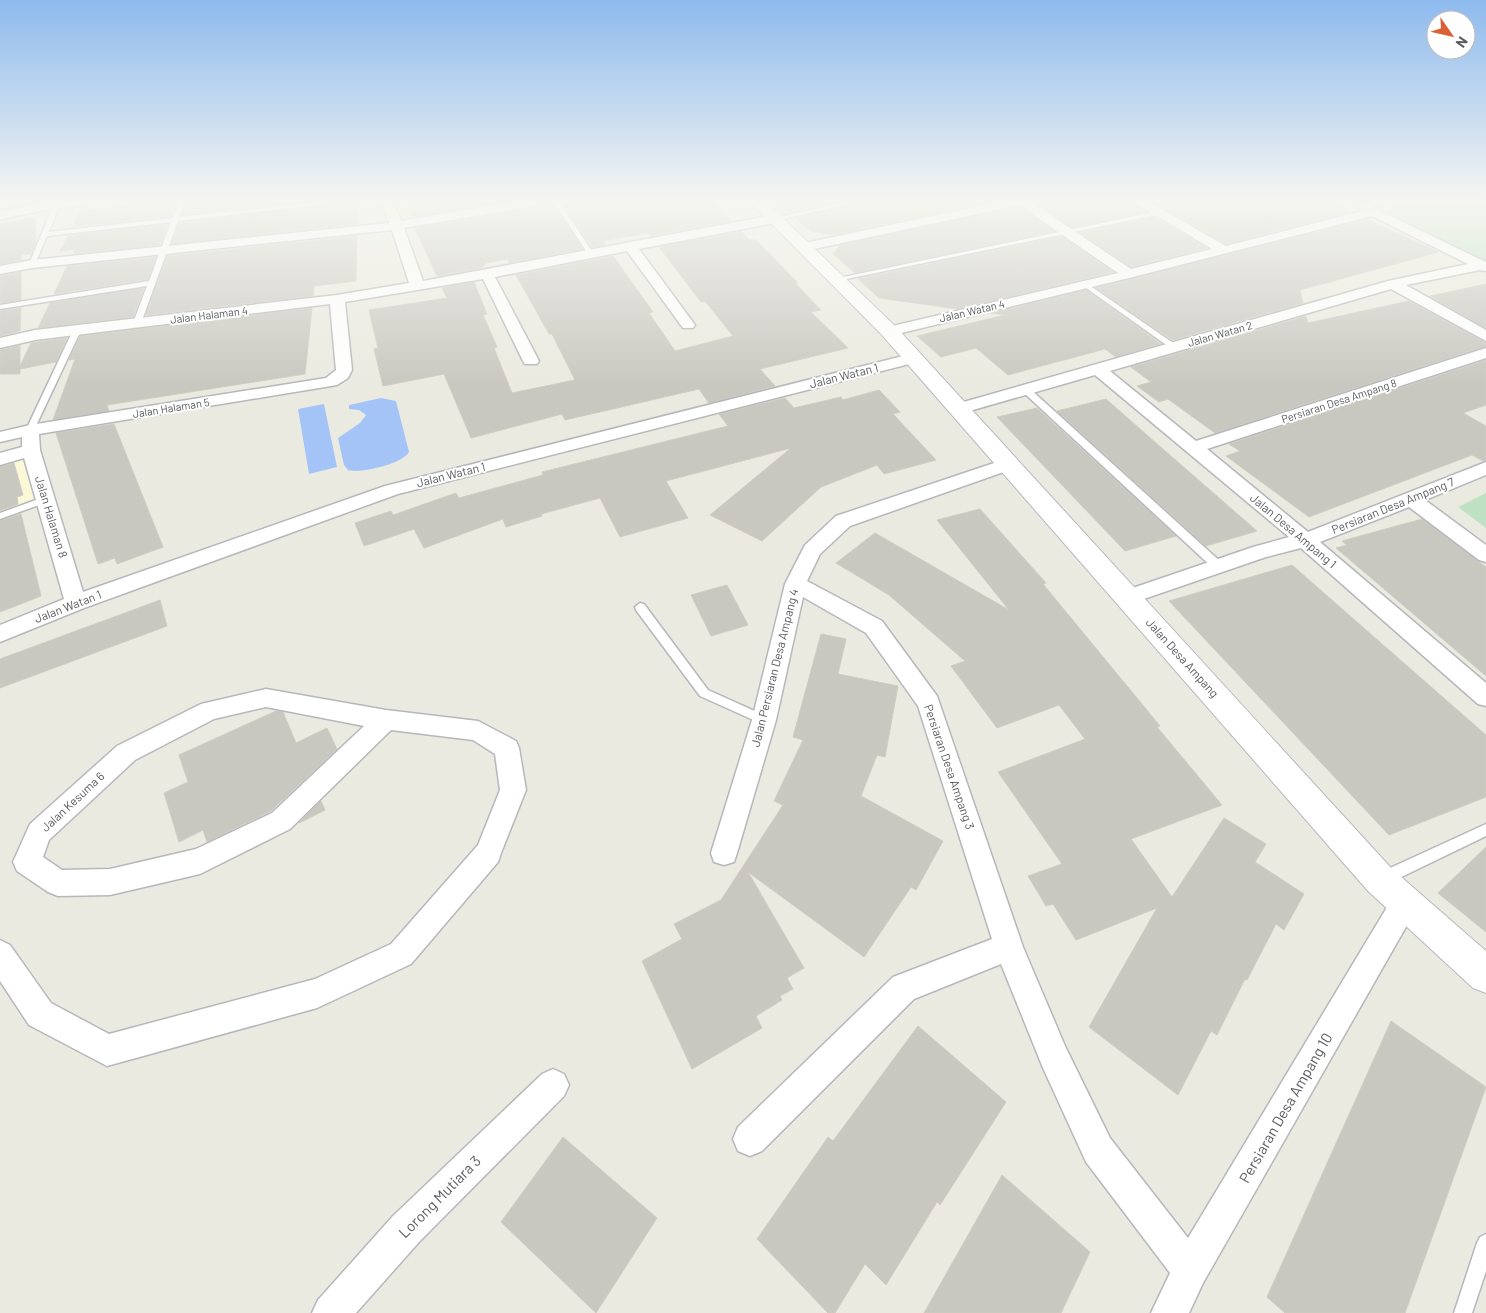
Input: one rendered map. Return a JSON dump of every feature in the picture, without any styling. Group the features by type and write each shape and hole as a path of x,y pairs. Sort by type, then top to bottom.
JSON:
{"street":[{"path":"0,270 39,263"},
{"path":"410,263 418,286"},
{"name":"Jalan Halaman 4","path":"0,343 35,335 337,299 540,263"},
{"path":"642,263 688,325"},
{"name":"Jalan Desa Ampang","path":"822,263 888,321 915,358 959,409 1380,880 1486,975"},
{"path":"1093,267 1107,263"},
{"path":"1114,263 1129,274"},
{"name":"Jalan Watan 4","path":"888,321 1084,284 1169,263"},
{"name":"Jalan Watan 2","path":"959,409 1393,284 1484,266"},
{"path":"487,274 531,361"},
{"path":"1393,284 1486,336"},
{"name":"Jalan Halaman 5","path":"0,438 30,430 323,384 342,375 344,370 337,299"},
{"name":"Persiaran Desa Ampang 8","path":"1193,448 1486,353"},
{"name":"Jalan Watan 1","path":"0,634 76,603 392,490 915,358"},
{"name":"Jalan Desa Ampang 1","path":"1098,369 1305,540 1486,697"},
{"name":"Jalan Halaman 8","path":"30,430 31,450 47,499 76,603"},
{"path":"0,459 31,450"},
{"name":"Jalan Persiaran Desa Ampang 4","path":"724,853 764,720 795,584 812,550 843,521 1009,464"},
{"name":"Persiaran Desa Ampang 7","path":"1128,597 1218,566 1305,540 1411,500 1486,468"},
{"path":"1411,500 1486,555"},
{"name":"Persiaran Desa Ampang 3","path":"795,584 874,628 928,703 1009,947 1054,1058 1098,1150 1190,1270"},
{"name":"Jalan Kesuma 6","path":"0,955 40,1014 107,1050 317,993 401,954 488,853 513,790 507,748 478,731 386,720 266,698 209,711 126,752 40,832 26,862 58,883 110,882 200,861 280,821 386,720"},
{"name":"Persiaran Desa Ampang 10","path":"1170,1313 1190,1270 1405,904"},
{"path":"750,1139 904,988 1009,947"},
{"name":"Lorong Mutiara 3","path":"331,1313 406,1229 553,1085"}],"lane":[{"path":"137,323 160,263"},
{"path":"838,279 913,263"},
{"path":"0,308 152,283"},
{"path":"1084,284 1175,347"},
{"path":"30,430 78,330"},
{"path":"1026,390 1218,566"},
{"path":"0,516 47,499"},
{"path":"640,607 704,693 764,720"},
{"path":"1380,880 1486,830"},
{"path":"1463,1313 1486,1243"}],"shaded area":[{"path":"24,456 37,500 0,513 0,464"}],"green space":[{"path":"1486,493 1486,528 1458,507"}],"water":[{"path":"381,398 396,401 409,452 398,460 380,467 362,471 348,470 344,465 338,438 360,423 366,415 359,410 349,409 349,405"},
{"path":"324,404 337,467 309,474 298,409"}],"building":[{"path":"94,263 154,263 148,279 54,294 67,266"},
{"path":"164,263 356,263 356,281 314,286 313,296 146,315"},
{"path":"431,263 486,263 481,268 437,276"},
{"path":"576,263 618,263 653,312 649,313 675,351 733,336 705,301 701,302 671,263 779,263 821,310 811,312 848,348 760,369 775,386 709,403 699,389 565,420 562,414 471,438 444,374 383,386 374,349 378,348 369,310 447,298 442,288 474,282 487,314 483,315 497,347 494,348 512,393 575,380 552,334 549,334 516,275"},
{"path":"844,263 901,263 855,273"},
{"path":"933,263 1101,263 1113,272 958,309 879,298 858,279"},
{"path":"1125,263 1146,263 1131,267"},
{"path":"1193,263 1398,263 1300,290 1303,303 1173,340 1096,288"},
{"path":"21,272 21,300 0,303 0,276"},
{"path":"1486,284 1486,328 1430,296"},
{"path":"144,288 133,317 38,328 50,303"},
{"path":"1086,290 1161,344 1116,357 1105,349 1008,375 976,348 941,357 917,336 1005,315 991,313"},
{"path":"1409,301 1486,343 1486,346 1215,433 1168,399 1159,402 1137,386 1151,382 1131,367 1306,316 1308,323"},
{"path":"21,308 20,331 0,336 0,311"},
{"path":"312,308 305,374 107,405 109,411 53,420 75,359 69,360 80,336"},
{"path":"67,338 56,362 20,369 20,374 0,374 0,350 20,345 20,366 31,343"},
{"path":"1486,360 1486,405 1463,413 1486,426 1486,460 1483,461 1472,455 1309,517 1226,456 1240,451 1229,444"},
{"path":"879,390 900,412 893,414 936,460 884,474 877,465 821,487 762,541 710,515 791,448 666,481 688,518 620,537 600,498 541,514 542,516 506,527 503,519 424,548 414,529 364,546 355,523 391,511 393,515 456,493 459,498 543,475 542,472 728,426 719,414 785,398 794,408 841,397 843,400"},
{"path":"1106,399 1257,531 1206,546 1057,411"},
{"path":"1037,408 1176,536 1125,551 997,417"},
{"path":"114,424 163,547 117,564 115,558 98,564 56,433"},
{"path":"14,463 23,495 17,497 18,504 0,511 0,467"},
{"path":"980,509 1046,583 1043,584 1160,726 1157,727 1222,805 1131,839 1172,897 1224,818 1266,844 1255,862 1304,894 1284,930 1276,924 1247,980 1245,979 1217,1035 1211,1031 1178,1095 1089,1027 1157,908 1076,940 1053,904 1046,906 1028,876 1062,864 998,772 1085,739 1059,705 997,728 951,666 965,661 889,595 836,563 875,533 1009,610 937,520"},
{"path":"21,514 41,596 0,612 0,521"},
{"path":"1422,519 1486,567 1486,676 1336,548 1347,545 1342,541"},
{"path":"1292,565 1486,735 1486,797 1389,835 1169,601"},
{"path":"727,585 748,625 711,636 691,595"},
{"path":"160,600 167,626 0,688 0,659"},
{"path":"821,634 846,639 838,674 898,686 885,757 877,755 861,796 943,841 916,890 911,887 864,957 748,872 804,968 787,978 793,989 780,996 782,1000 756,1016 762,1028 692,1069 642,961 682,939 674,924 721,900 783,805 774,801 803,740 793,737"},
{"path":"276,711 283,712 296,743 327,728 337,749 271,811 207,842 203,830 179,842 164,793 188,782 179,755"},
{"path":"321,801 325,810 299,823"},
{"path":"1486,847 1486,932 1438,893"},
{"path":"1391,1021 1486,1087 1405,1313 1285,1313 1267,1297"},
{"path":"918,1026 1006,1102 940,1205 937,1202 886,1285 865,1264 835,1313 828,1313 757,1239 828,1137 833,1141"},
{"path":"563,1137 657,1218 596,1313 501,1222"},
{"path":"1002,1175 1090,1252 1061,1313 924,1313"}]}
